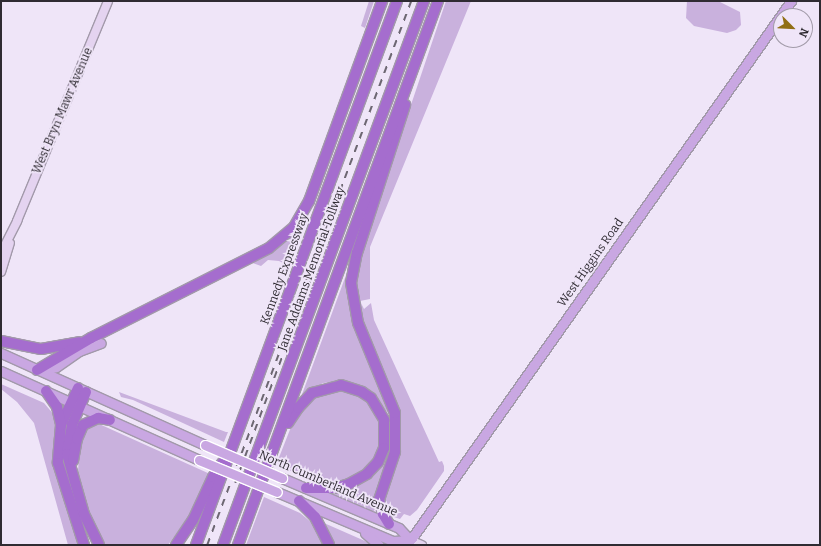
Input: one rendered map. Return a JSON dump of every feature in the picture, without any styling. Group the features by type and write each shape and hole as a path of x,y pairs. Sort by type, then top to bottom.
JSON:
{"highway":[{"path":"37,370 91,338 269,248 294,227 309,201 382,1"},
{"name":"Jane Addams Memorial Tollway","path":"223,545 424,1"},
{"path":"238,545 438,1"},
{"name":"Kennedy Expressway","path":"196,545 397,3"},
{"path":"389,524 383,514 379,500 395,452 395,413 358,323 352,295 351,278 357,253 411,88 429,24"},
{"path":"1,341 41,349 56,348 91,338"},
{"path":"271,455 294,413 312,393 341,385 362,392 371,398 382,413 386,428 384,448 378,462 367,474 349,484 336,488 306,488"},
{"path":"61,425 76,404 82,390"},
{"path":"46,391 59,411 61,425 58,452 60,475 84,545"},
{"path":"76,404 68,445 72,473 93,536 99,545"},
{"path":"72,473 77,439 84,425 98,418 110,420"},
{"path":"176,545 194,520 213,477 231,450"},
{"path":"299,501 314,517 329,545"},
{"path":"241,545 246,524"}],"main road":[{"name":"West Higgins Road","path":"408,543 791,1"},
{"path":"37,370 56,367 79,351 101,343"},
{"name":"North Cumberland Avenue","path":"1,353 205,445 399,528 408,543"},
{"path":"1,371 199,460 393,541 408,543"},
{"path":"354,524 379,545"}],"street":[{"name":"West Bryn Mawr Avenue","path":"1,253 17,221 108,1"},
{"name":"West Bryn Mawr Avenue","path":"1,272 17,221"},
{"path":"408,543 422,545"}],"shaded area":[{"path":"369,1 374,1 365,28 361,26"},
{"path":"446,1 471,1 370,247 370,299 360,301 364,309 371,303 374,320 439,462 442,461 444,466 444,471 417,510 410,516 404,514 400,519 391,516 384,508 384,496 399,451 401,437 400,416 362,323 355,285 358,262"},
{"path":"687,1 718,1 740,12 741,25 736,30 727,33 694,26 686,18"},
{"path":"309,215 286,276 283,263 279,261 268,260 261,266 250,262 284,243"},
{"path":"349,267 347,283 352,316 391,418 391,450 377,490 375,512 331,493 351,488 373,475 389,447 390,424 388,413 368,390 343,381 323,383 301,397"},
{"path":"1,384 44,403 55,416 54,463 81,545 68,545 34,423 17,402 1,389"},
{"path":"337,389 359,395 369,402 380,420 381,444 376,458 366,470 336,484 310,479 276,465 293,422 305,404 314,396"},
{"path":"119,392 228,432 224,442 133,400 121,397"},
{"path":"97,423 210,474 194,510 168,545 106,545 102,542 90,517 78,471 80,444 86,429"},
{"path":"264,497 300,513 317,527 325,545 246,545"},
{"path":"324,523 365,541 372,545 334,545"}],"railway":[{"path":"207,545 411,1"},
{"path":"235,483 311,279"}]}
